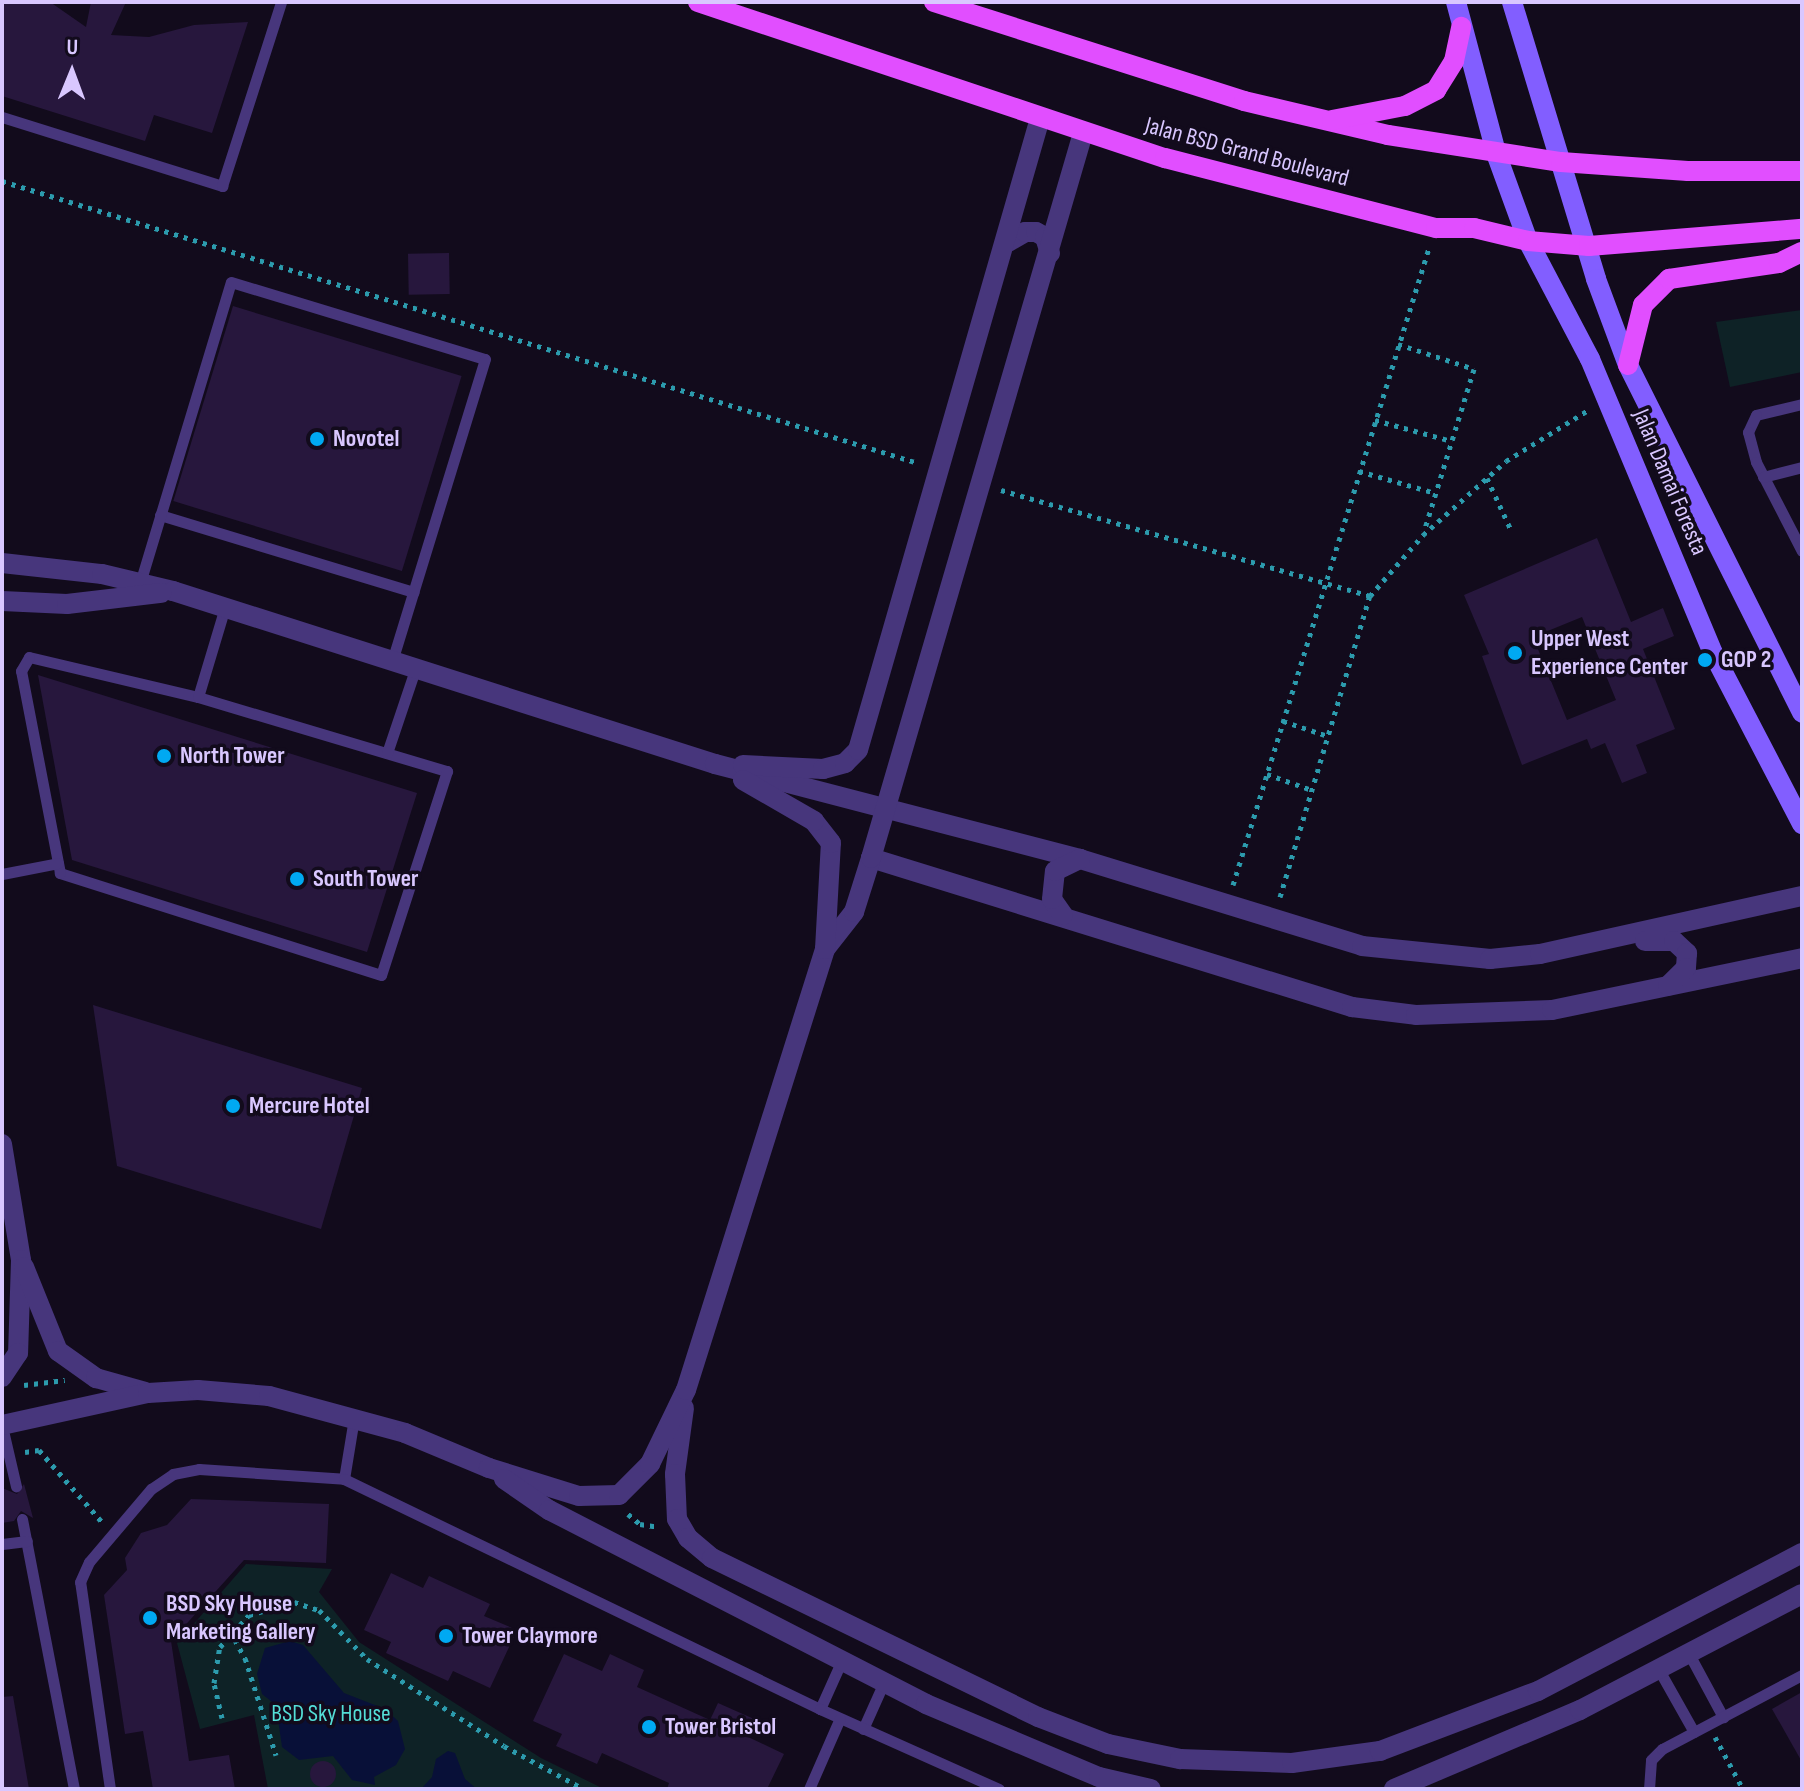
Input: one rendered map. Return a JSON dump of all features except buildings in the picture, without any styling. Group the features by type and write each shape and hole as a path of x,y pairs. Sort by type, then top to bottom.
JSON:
{"main road":[{"name":"Jalan BSD Grand Boulevard","path":"698,2 1083,133 1242,181 1436,228 1474,228 1528,241 1589,246 1802,229"},
{"name":"Jalan BSD Grand Boulevard","path":"934,2 1324,122 1454,142 1497,156 1688,171 1802,171"},
{"name":"Jalan Damai Foresta","path":"1456,2 1497,156 1528,241 1606,399 1713,653 1802,824"},
{"name":"Jalan Damai Foresta","path":"1512,2 1589,246 1596,279 1628,365 1802,713"},
{"path":"1324,122 1405,106 1436,90 1454,61 1461,27"},
{"path":"1628,365 1643,305 1669,279 1779,263 1802,252"}],"street":[{"path":"715,764 823,769 845,763 858,750 1008,242 1040,118"},
{"path":"825,949 854,912 977,483 1050,253 1083,133"},
{"path":"1008,242 1025,232 1036,232 1045,237 1050,253"},
{"path":"5,562 173,591 393,658 715,764 883,811 1080,859 1362,946 1423,955 1490,959 1601,942 1802,896"},
{"path":"2,601 67,604 173,591"},
{"path":"2,1426 148,1393 198,1390 269,1396 405,1433 489,1468 579,1496 619,1495 650,1464 686,1390 825,949 831,843 814,821 715,764"},
{"path":"871,858 1352,1007 1416,1015 1552,1010 1802,958"},
{"path":"1063,915 1052,899 1055,871 1080,859"},
{"path":"1601,942 1674,941 1687,953 1686,968 1667,986"},
{"path":"2,1144 21,1260 18,1353 2,1377"},
{"path":"21,1260 58,1351 96,1378 148,1393"},
{"path":"686,1390 675,1474 677,1519 688,1538 712,1558 1038,1717 1108,1744 1180,1759 1292,1763 1380,1751 1498,1708 1636,1644 1802,1553"},
{"path":"489,1468 549,1510 884,1682 1021,1748 1099,1777 1151,1789"},
{"path":"700,1585 712,1558"},
{"path":"1394,1789 1518,1740 1802,1594"}],"lane":[{"path":"2,117 222,186 281,2"},
{"path":"140,583 231,282 485,359 393,658"},
{"path":"1802,404 1761,413 1749,422 1749,437 1763,477 1802,551"},
{"path":"1763,477 1802,467"},
{"path":"160,515 414,592"},
{"path":"198,697 225,607"},
{"path":"29,657 198,697 387,753 447,771 381,975 60,873 21,671 29,657"},
{"path":"387,753 416,666"},
{"path":"2,874 58,863"},
{"path":"344,1479 354,1418"},
{"path":"2,1426 16,1486"},
{"path":"110,1789 80,1582 89,1562 151,1489 173,1474 199,1469 344,1479 820,1709 999,1789"},
{"path":"22,1519 74,1789"},
{"path":"2,1544 27,1541"},
{"path":"1689,1654 1723,1717"},
{"path":"820,1709 842,1660"},
{"path":"1659,1670 1694,1732"},
{"path":"1649,1789 1651,1760 1694,1732 1802,1675"},
{"path":"863,1729 884,1682"},
{"path":"809,1789 840,1718"}],"path":[{"path":"2,181 940,470"},
{"path":"1228,903 1436,228"},
{"path":"1398,344 1474,369 1423,535"},
{"path":"1274,918 1370,596 1423,535 1487,478 1606,399"},
{"path":"1375,420 1452,441"},
{"path":"1359,471 1436,493"},
{"path":"1487,478 1511,530"},
{"path":"977,483 1370,596"},
{"path":"1283,721 1328,736"},
{"path":"1267,774 1312,790"},
{"path":"22,1384 65,1379"},
{"path":"10,1454 39,1450 113,1535"},
{"path":"623,1506 640,1524 663,1526"},
{"path":"222,1718 215,1667 230,1631 249,1615 294,1602 319,1610 367,1659 584,1789"},
{"path":"230,1631 245,1658 276,1755"},
{"path":"1708,1725 1743,1789"},
{"path":"559,1789 562,1778"}],"green space":[{"path":"1802,310 1802,372 1730,387 1716,322"},
{"name":"BSD Sky House","path":"246,1564 332,1569 319,1592 359,1642 541,1758 604,1789 268,1789 254,1715 200,1729 177,1643"}],"shaded area":[{"path":"290,1641 303,1645 344,1693 385,1709 398,1721 405,1749 396,1765 374,1777 375,1785 352,1780 333,1756 299,1760 282,1747 276,1705 262,1694 257,1674 265,1648"},
{"path":"448,1751 455,1753 465,1779 477,1789 421,1789 432,1777 436,1759"}],"place":[{"name":"Novotel","path":"317,439"},
{"name":"Upper West Experience Center","path":"1515,653"},
{"name":"GOP 2","path":"1705,660"},
{"name":"North Tower","path":"164,756"},
{"name":"South Tower","path":"297,879"},
{"name":"Mercure Hotel","path":"233,1106"},
{"name":"BSD Sky House Marketing Gallery","path":"150,1618"},
{"name":"Tower Claymore","path":"446,1636"},
{"name":"Tower Bristol","path":"649,1727"}]}
